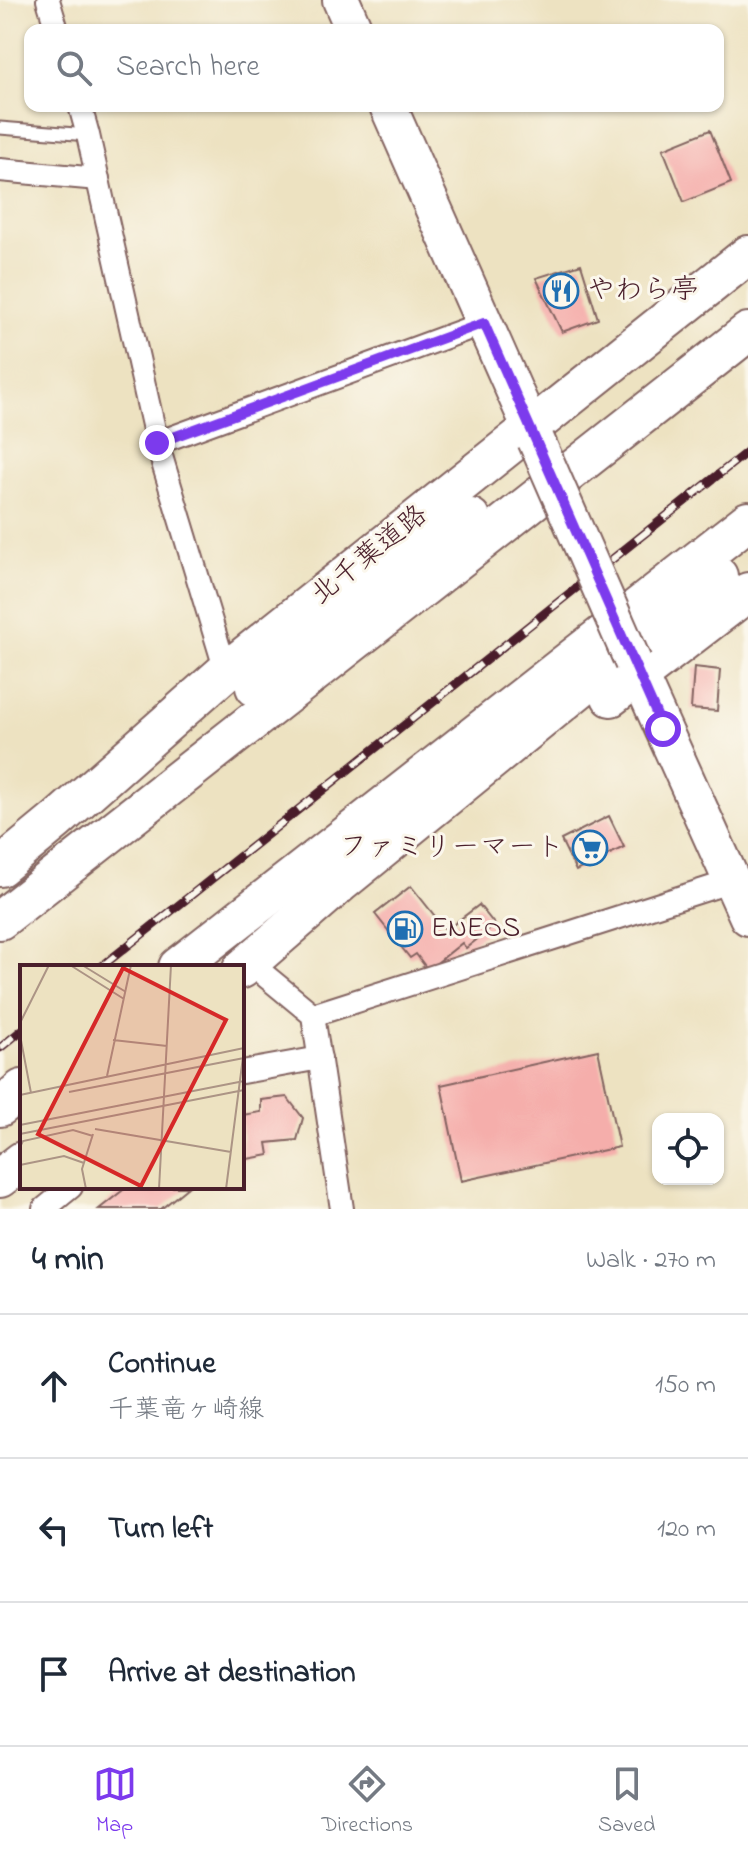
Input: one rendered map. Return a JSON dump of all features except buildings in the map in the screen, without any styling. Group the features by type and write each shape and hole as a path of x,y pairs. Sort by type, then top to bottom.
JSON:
{"highway":[{"name":"北千葉道路","path":"8,861 226,671 533,434 748,255"},
{"path":"8,861 53,842 141,782 384,580 748,322"},
{"name":"北千葉道路","path":"0,920 748,332"},
{"path":"181,965 748,521"},
{"path":"249,977 342,882 748,551"},
{"path":"249,977 636,668 748,592"},
{"path":"0,1107 20,1091"},
{"path":"0,1178 20,1163"}],"main road":[{"path":"341,0 351,24"},
{"path":"391,112 636,668 740,880 748,917"}],"street":[{"path":"48,0 55,24"},
{"path":"82,112 157,443 226,671"},
{"path":"0,170 98,179"},
{"path":"157,443 484,323"},
{"path":"249,977 313,1015 740,880"},
{"path":"313,1015 342,1209"},
{"path":"244,1072 320,1058"},
{"path":"44,1209 69,1189"}],"lane":[{"path":"0,128 88,135"}],"railway":[{"path":"104,965 748,451"},
{"path":"0,1048 20,1032"}],"place":[{"name":"やわら亭","path":"561,291"},
{"name":"ファミリーマート","path":"590,848"},
{"name":"ENEOS","path":"405,929"}],"route":[{"path":"157,443 484,323 663,729"}]}
